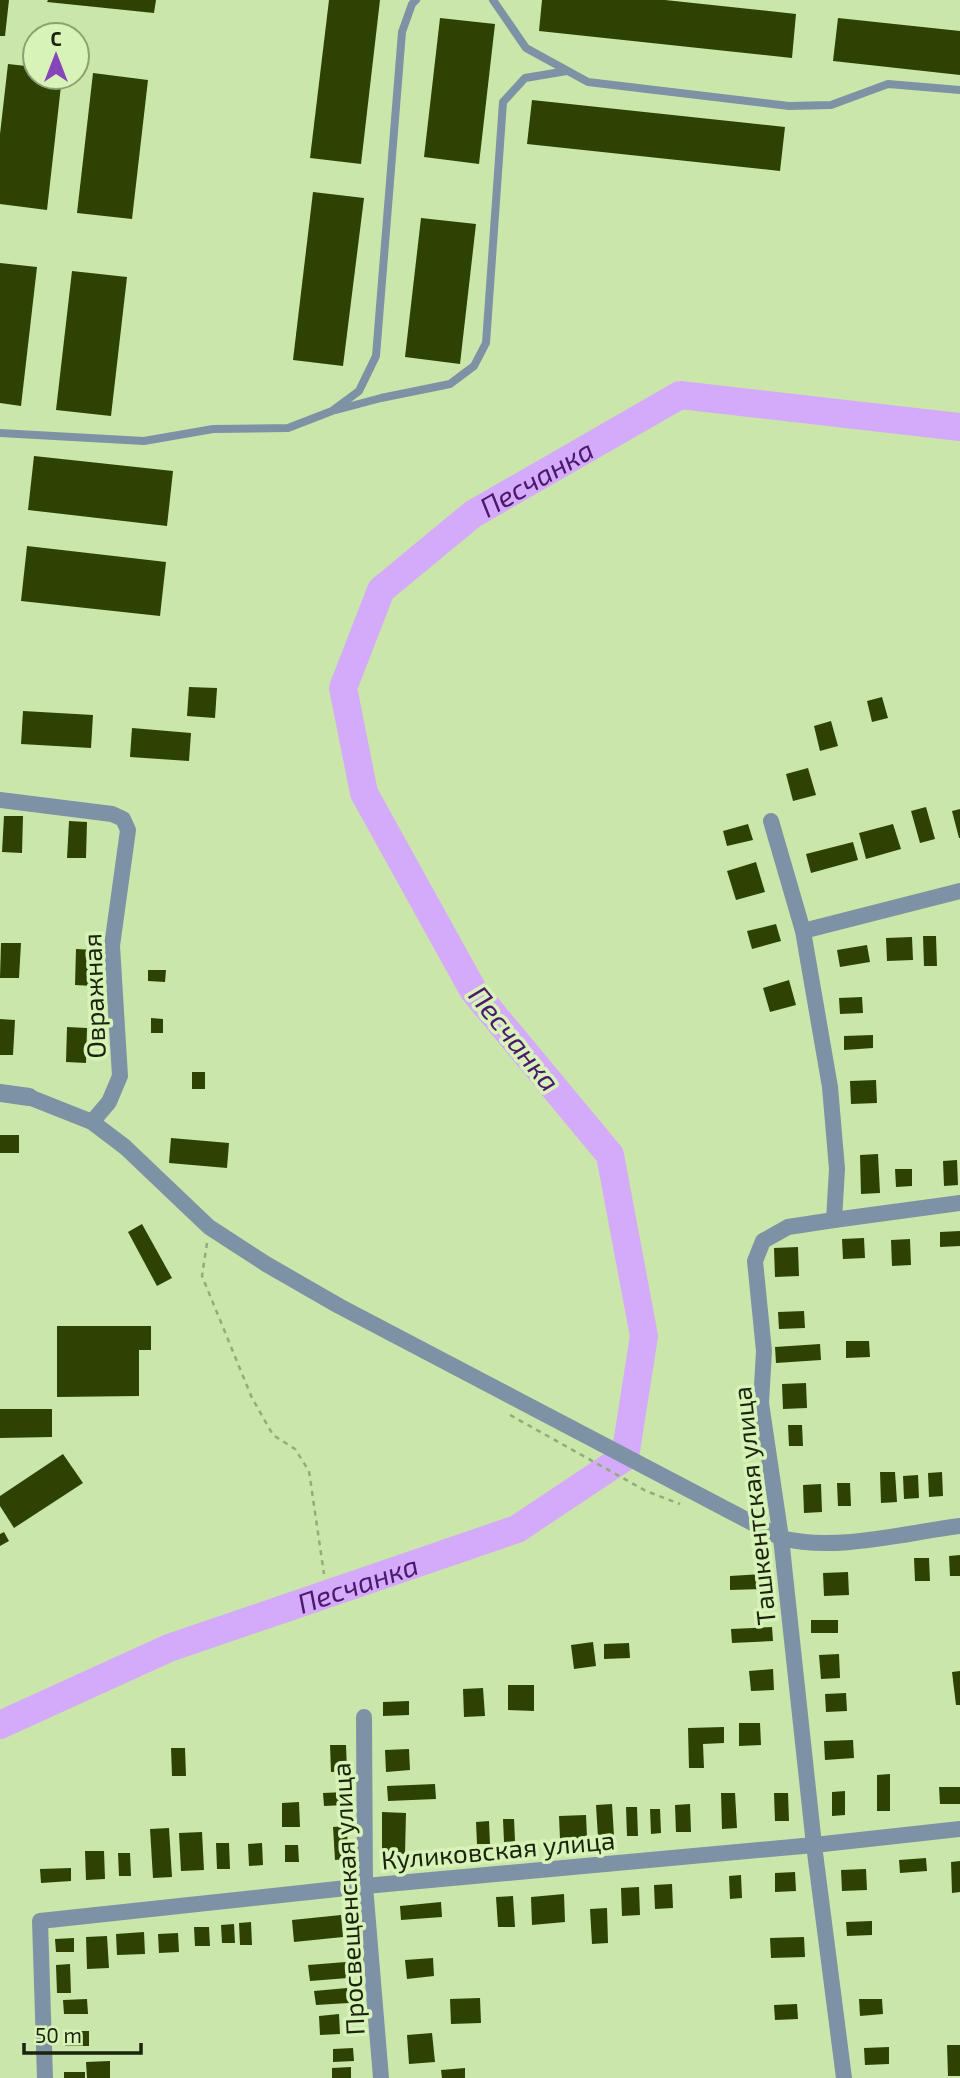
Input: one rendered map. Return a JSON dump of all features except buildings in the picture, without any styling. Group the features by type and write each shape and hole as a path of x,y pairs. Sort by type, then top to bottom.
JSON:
{"street":[{"name":"Овражная","path":"0,800 112,814 123,819 128,830 112,946 120,1076 110,1102 92,1122"},
{"path":"771,821 803,931 830,1087 837,1169 834,1220"},
{"path":"803,931 960,891"},
{"path":"0,1093 29,1097 92,1122 124,1147 209,1227 266,1264 339,1306 780,1538 807,1543 840,1542 960,1526"},
{"name":"Ташкентская улица","path":"844,2078 814,1845 780,1538 761,1403 764,1351 755,1261 763,1241 788,1227 960,1203"},
{"name":"Просвещенская улица","path":"364,1717 365,1886 381,2078"},
{"name":"Куликовская улица","path":"45,2078 40,1921 365,1886 960,1829"}],"lane":[{"path":"332,411 359,391 376,356 402,32 416,0"},
{"path":"493,0 526,48 588,82 789,106 831,105 888,84 960,90"},
{"path":"0,433 144,440 213,429 288,428 332,411 450,384 474,366 486,343 503,103 525,78 568,71"}],"path":[{"path":"209,1227 202,1276 252,1398 273,1435 295,1449 309,1471 324,1574"},
{"path":"523,1423 646,1491"}],"waterway":[{"name":"Песчанка","path":"0,1725 169,1648 517,1529 625,1457 644,1336 610,1155 473,990 364,793 343,688 381,590 473,514 680,395 960,427"}]}
